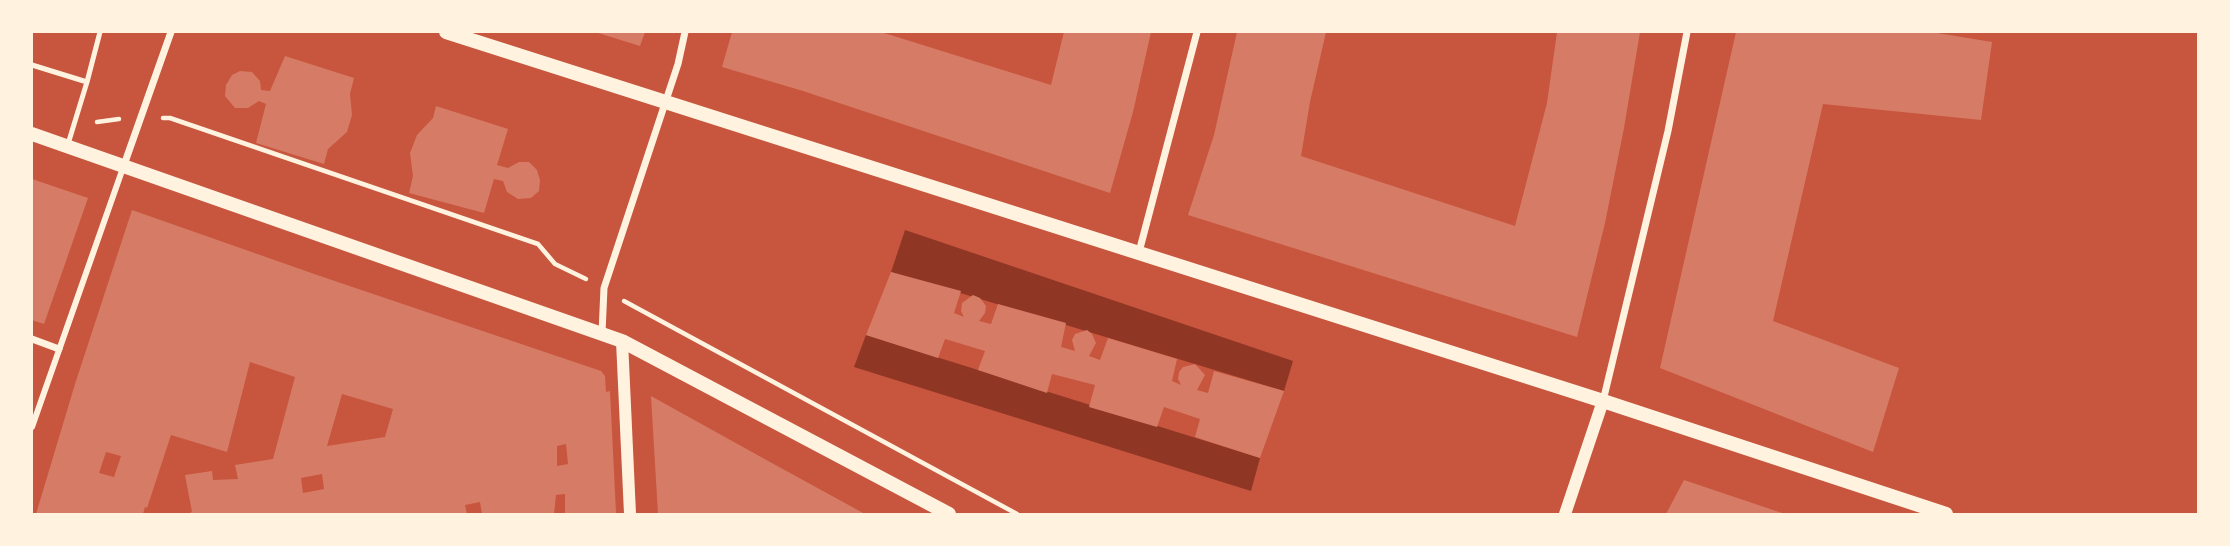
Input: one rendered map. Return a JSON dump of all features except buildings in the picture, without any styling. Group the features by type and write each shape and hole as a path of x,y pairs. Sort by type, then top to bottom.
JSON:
{"main road":[{"path":"446,32 1603,401 1946,514"},
{"path":"32,134 622,341 948,514"}],"street":[{"path":"32,427 171,32"},
{"path":"602,333 604,288 666,102 685,32"},
{"path":"1139,252 1197,32"},
{"path":"1565,514 1603,401 1668,131 1687,32"},
{"path":"32,339 59,349"},
{"path":"622,341 630,514"}],"lane":[{"path":"68,145 100,32"},
{"path":"32,65 87,82"}],"path":[{"path":"74,124 141,117 170,118 538,244 555,264 604,288 628,304 1017,514"}],"shaded area":[{"path":"905,230 1293,361 1284,391 891,272"},
{"path":"866,335 1260,458 1251,491 854,367"}]}
